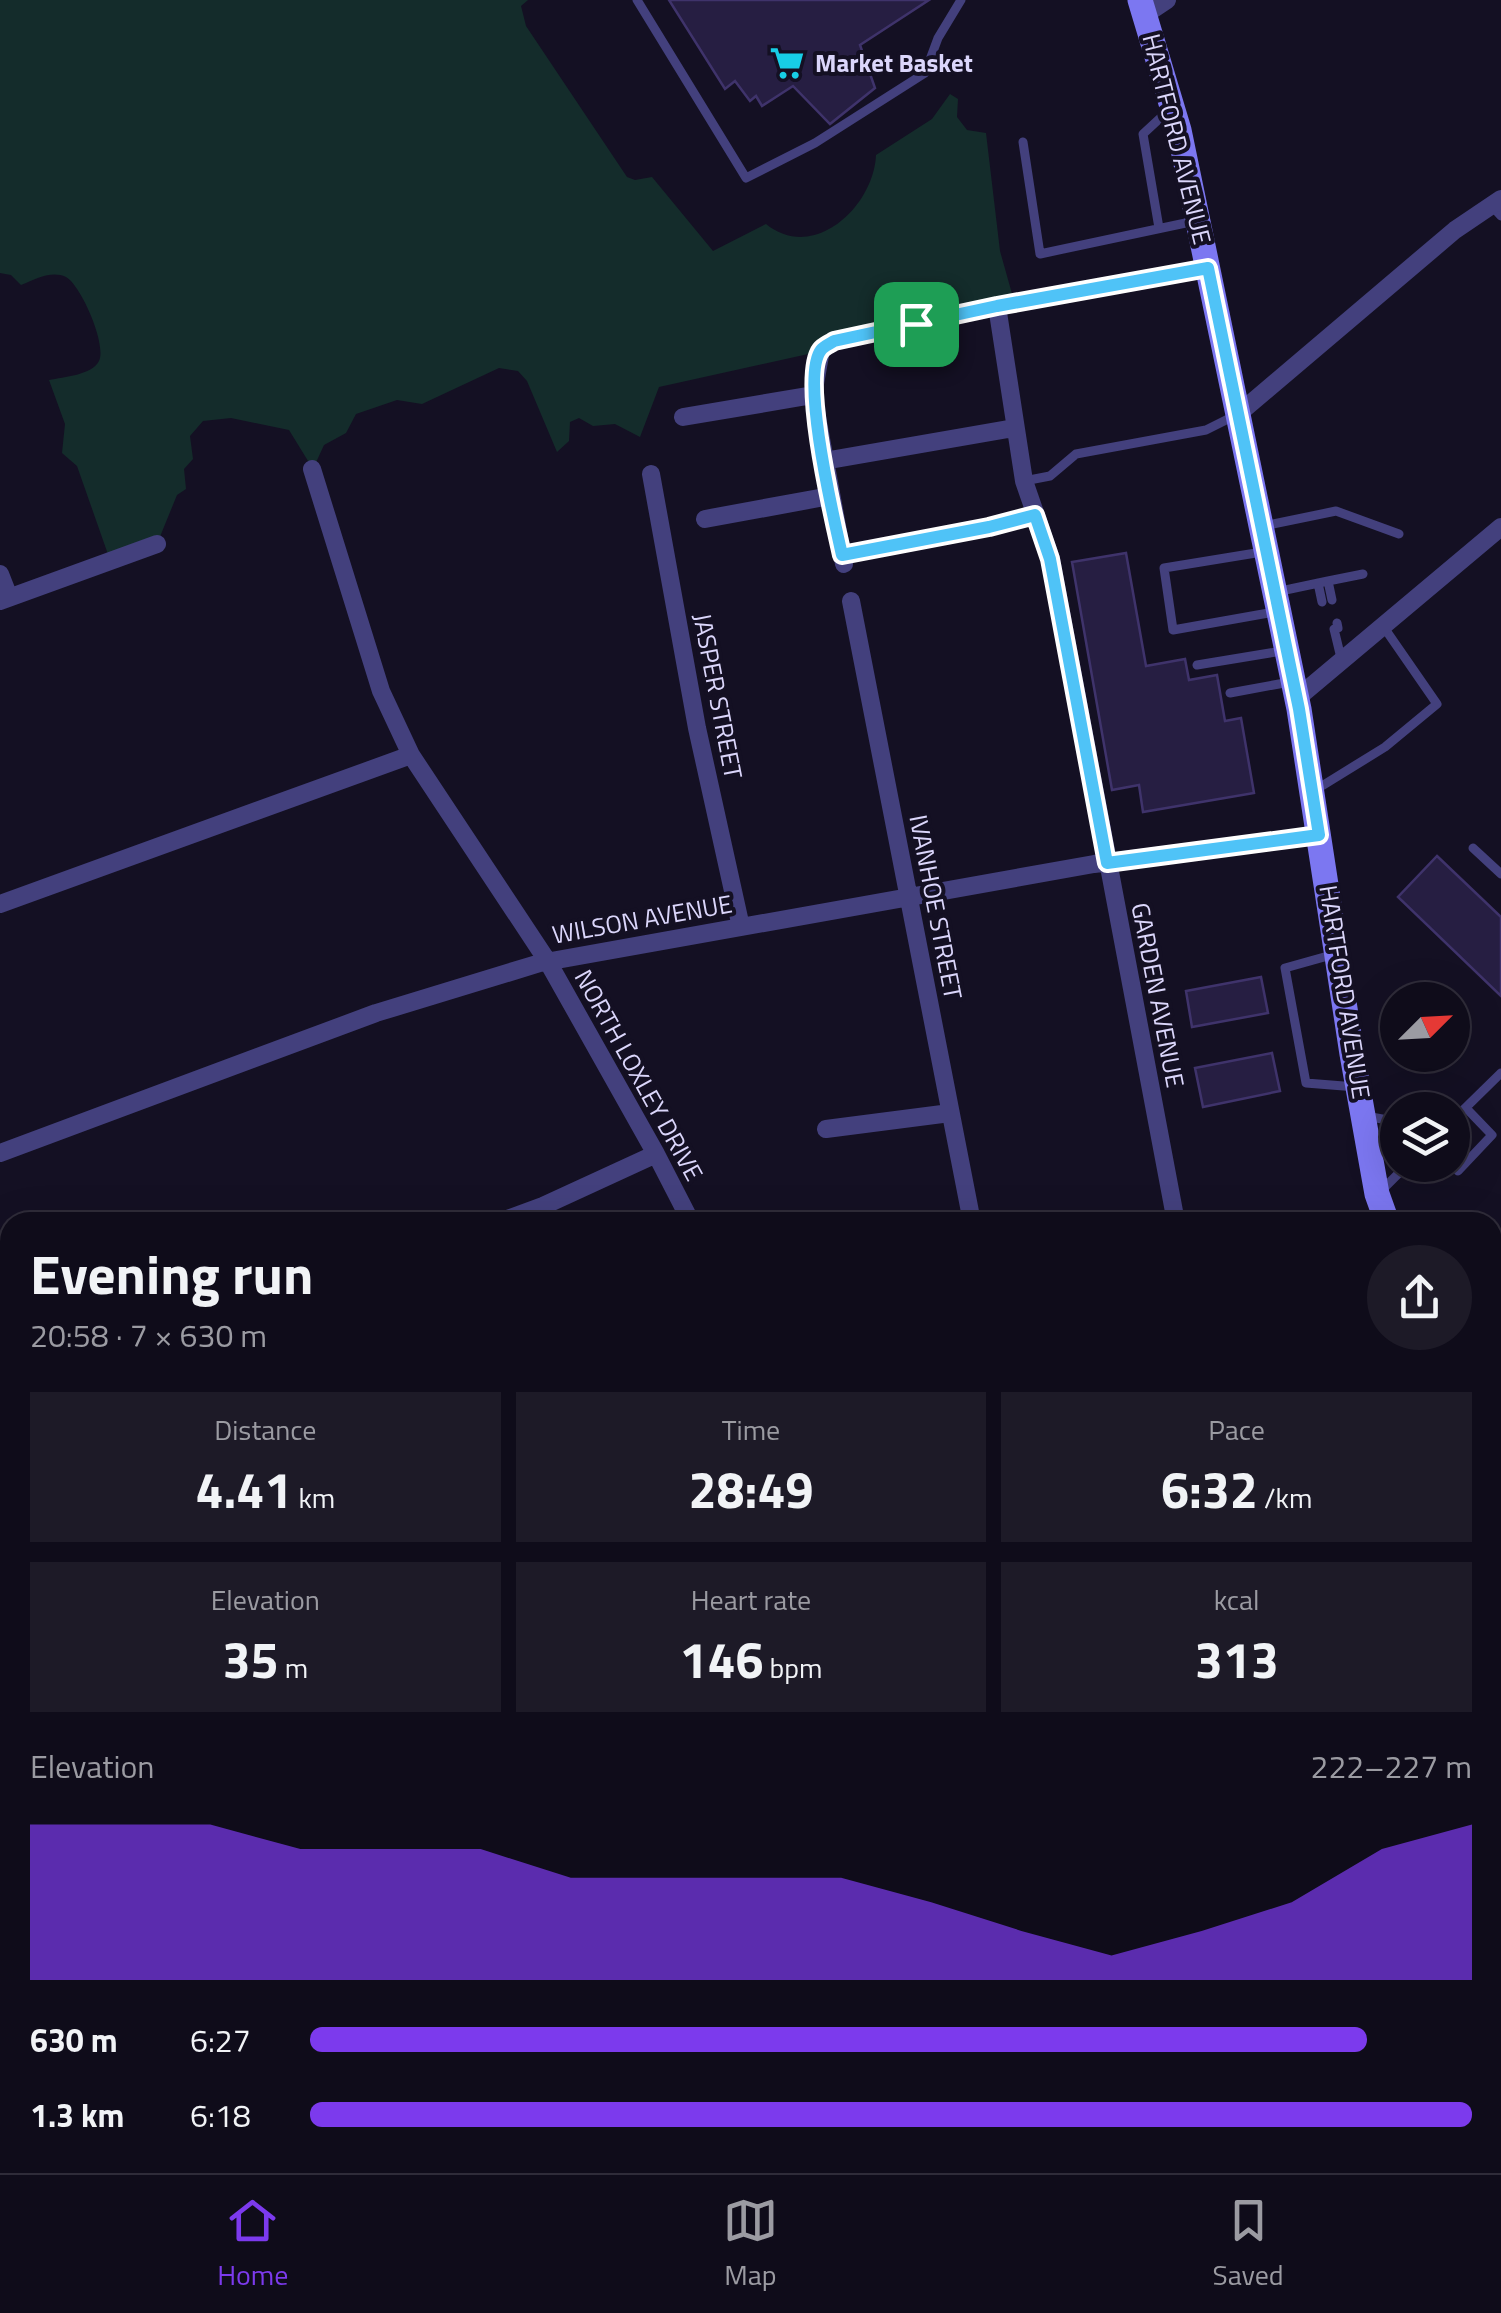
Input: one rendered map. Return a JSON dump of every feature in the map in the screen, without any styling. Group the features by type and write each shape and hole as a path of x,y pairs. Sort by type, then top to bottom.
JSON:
{"main road":[{"name":"HARTFORD AVENUE","path":"1151,5 1294,691 1358,1086 1383,1212"}],"street":[{"path":"1237,415 1455,230 1498,207"},
{"path":"842,559 813,396 821,350 834,341 997,306 1208,268"},
{"name":"GARDEN AVENUE","path":"997,306 1024,480 1050,559 1174,1212"},
{"path":"683,417 813,396"},
{"path":"824,461 1014,428"},
{"name":"NORTH LOXLEY DRIVE","path":"312,469 381,691 411,755 548,962 686,1212"},
{"name":"JASPER STREET","path":"651,474 697,728 742,927"},
{"path":"705,519 830,496"},
{"path":"1294,691 1342,661 1501,527"},
{"path":"0,574 4,599 157,544"},
{"name":"IVANHOE STREET","path":"851,601 970,1212"},
{"path":"0,904 411,755"},
{"name":"WILSON AVENUE","path":"0,1153 376,1013 548,962 1107,863 1319,835"},
{"path":"826,1130 950,1113"},
{"path":"527,1212 656,1154"}],"lane":[{"path":"636,0 746,178 815,143 926,73 938,38 961,0"},
{"path":"1159,228 1143,134 1172,106"},
{"path":"1022,142 1040,254 1198,220"},
{"path":"1024,480 1050,476 1076,454 1206,430 1237,415"},
{"path":"1363,574 1323,582 1276,602 1173,630 1164,568 1336,512 1399,534"},
{"path":"842,559 1035,515"},
{"path":"1323,582 1327,601"},
{"path":"1333,626 1342,661"},
{"path":"1312,792 1385,747 1437,704 1383,626"},
{"path":"1196,665 1285,650"},
{"path":"1230,693 1294,691"},
{"path":"1472,848 1501,874"},
{"path":"1338,953 1285,968 1306,1083 1358,1086"},
{"path":"1470,1104 1501,1073"},
{"path":"1470,1112 1492,1136 1470,1159"},
{"path":"1364,1115 1380,1118"},
{"path":"1378,1194 1390,1182"}],"green space":[{"path":"0,0 528,0 521,6 526,26 627,177 652,177 713,251 766,224 784,234 803,237 838,223 865,193 876,155 932,119 950,94 958,99 957,117 967,130 986,133 1000,251 1016,308 659,387 640,437 615,424 593,426 579,418 570,422 569,441 557,452 527,381 518,371 499,368 422,404 397,400 356,414 346,433 324,445 313,469 289,430 231,418 203,421 190,436 193,459 184,469 186,489 177,495 157,544 110,560 77,466 62,453 65,424 49,380 84,372 99,361 99,342 91,316 79,291 66,277 49,275 21,285 11,275 0,273"}],"building":[{"name":"Market Basket","path":"669,0 929,0 860,45 875,88 830,124 793,86 762,106 756,96 750,101 735,81 725,89"},
{"path":"1126,553 1146,666 1185,659 1189,680 1217,675 1225,721 1241,718 1254,793 1143,812 1139,785 1112,790 1072,562"},
{"path":"1437,856 1501,917 1501,996 1398,897"},
{"path":"1261,977 1268,1013 1192,1027 1186,991"},
{"path":"1272,1053 1280,1091 1203,1107 1195,1068"}],"place":[{"name":"Market Basket","path":"787,63"}],"route":[{"path":"1208,268 1299,709 1319,835 1107,863 1050,559 1035,515 842,555 813,396 817,362 821,350 834,341 916,324 1208,268"}]}
